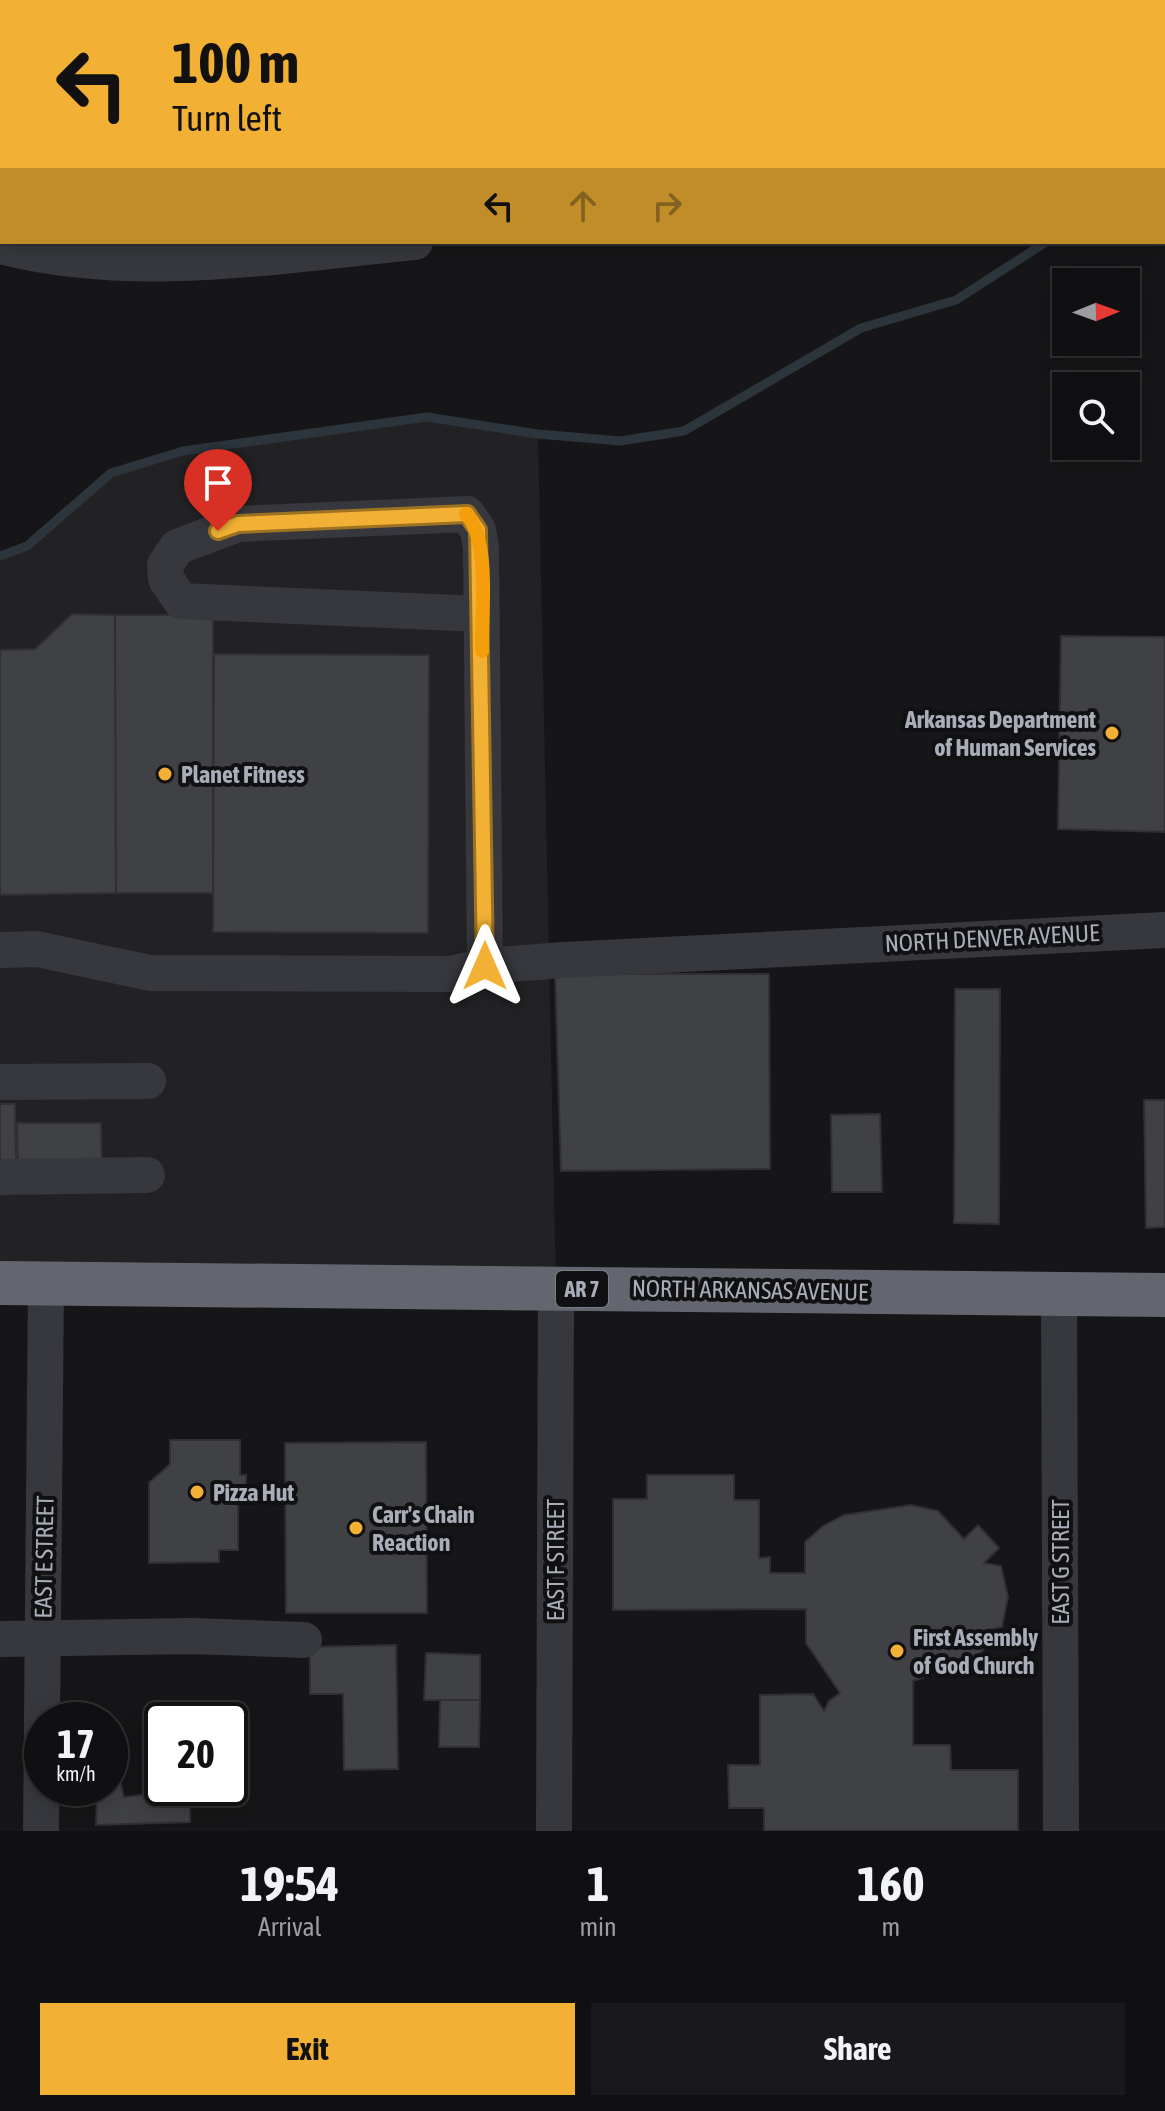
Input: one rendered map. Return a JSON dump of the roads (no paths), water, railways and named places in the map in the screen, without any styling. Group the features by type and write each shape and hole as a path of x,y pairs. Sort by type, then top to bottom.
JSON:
{"highway":[{"name":"NORTH ARKANSAS AVENUE","path":"0,1283 1165,1295"}],"street":[{"path":"0,246 165,265 393,244"},
{"path":"481,614 181,601 166,579 165,565 177,547 238,524 467,514 478,530 481,614 485,966"},
{"name":"NORTH DENVER AVENUE","path":"0,950 37,949 150,973 451,974 485,966 1165,930"},
{"path":"0,1082 148,1081"},
{"path":"0,1177 147,1175"},
{"name":"EAST E STREET","path":"41,1831 46,1283"},
{"name":"EAST F STREET","path":"554,1831 556,1289"},
{"name":"EAST G STREET","path":"1059,1293 1061,1831"},
{"path":"0,1639 192,1636 304,1640"}],"waterway":[{"path":"0,556 27,546 111,473 183,451 427,417 538,434 620,441 684,431 861,328 956,300 1043,244"}],"place":[{"name":"Arkansas Department of Human Services","path":"1112,733"},
{"name":"Planet Fitness","path":"165,774"},
{"name":"Pizza Hut","path":"197,1492"},
{"name":"Carr's Chain Reaction","path":"356,1528"},
{"name":"First Assembly of God Church","path":"897,1651"}]}
